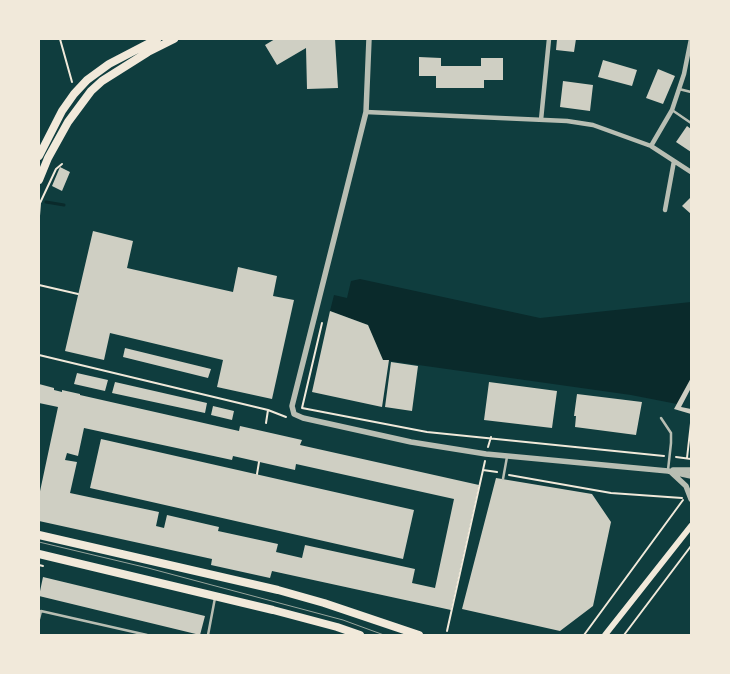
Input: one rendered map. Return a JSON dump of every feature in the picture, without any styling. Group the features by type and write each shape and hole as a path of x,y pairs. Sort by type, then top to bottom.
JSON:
{"main road":[{"path":"39,156 62,111 87,80 109,64 157,39"},
{"path":"39,180 48,158 68,122 91,91 102,81 148,52 174,39"},
{"path":"605,635 691,526"},
{"path":"39,535 278,590 324,603 419,635"},
{"path":"39,554 337,626 360,635"}],"street":[{"path":"369,39 366,112 292,406 294,414 303,418 402,440 486,454 668,471 691,476"},
{"path":"542,120 548,39"},
{"path":"652,146 672,110 684,74 691,39"},
{"path":"366,112 567,121 593,125 652,146 691,172"},
{"path":"665,210 674,161"},
{"path":"668,471 691,470"},
{"path":"668,471 682,481 690,492 691,499"}],"lane":[{"path":"679,89 691,92"},
{"path":"672,110 691,123"},
{"path":"661,418 671,433 668,471"},
{"path":"503,479 507,457"},
{"path":"208,635 216,596"},
{"path":"39,619 41,611 147,635"}],"path":[{"path":"60,39 72,82"},
{"path":"39,216 40,203 56,169 62,164"},
{"path":"39,285 78,294"},
{"path":"323,320 302,408 427,432 491,437 691,459"},
{"path":"39,354 268,410 288,418 294,414"},
{"path":"266,423 268,410"},
{"path":"687,458 691,423"},
{"path":"447,631 491,437"},
{"path":"257,474 259,462"},
{"path":"483,470 610,493 685,498 584,635"},
{"path":"624,635 691,546"},
{"path":"39,565 43,566"}],"water":[{"path":"360,279 540,318 691,302 691,378 677,404 631,395 383,360 368,325 330,311 334,295 347,298 351,281"}],"building":[{"path":"275,39 335,39 338,88 307,89 306,48 277,65 265,45"},
{"path":"557,39 576,39 574,52 556,50"},
{"path":"419,57 441,58 441,66 481,66 481,58 503,58 503,80 484,80 484,88 436,88 436,76 419,76"},
{"path":"603,60 637,70 632,86 598,77"},
{"path":"658,69 675,76 663,104 646,98"},
{"path":"563,81 593,85 590,111 560,107"},
{"path":"687,126 691,129 691,152 676,142"},
{"path":"60,167 70,172 62,191 52,186"},
{"path":"691,199 691,214 682,206"},
{"path":"93,231 133,241 127,268 233,292 238,267 277,276 273,296 294,300 272,399 217,387 223,360 110,333 104,360 65,351"},
{"path":"330,311 368,325 383,360 389,360 382,407 312,392"},
{"path":"125,348 211,369 208,378 123,357"},
{"path":"391,362 418,366 412,411 385,407"},
{"path":"77,373 108,380 105,391 74,384"},
{"path":"691,378 691,388 681,407 691,409 691,414 674,409"},
{"path":"115,382 207,403 205,413 112,393"},
{"path":"489,382 557,391 552,428 484,420"},
{"path":"39,384 62,392 62,390 239,431 240,426 302,440 300,445 479,485 451,610 272,571 270,578 211,565 212,559 39,521 39,496 58,407 39,403","holes":["84,428 232,460 233,456 295,470 296,464 454,499 435,588 412,583 415,569 305,545 302,558 276,552 278,544 218,531 219,527 167,515 164,528 156,526 159,512 70,493 77,462 65,460 67,453 78,456"]},
{"path":"577,394 642,402 636,435 575,427 576,416 574,416"},
{"path":"213,406 234,411 232,420 211,415"},
{"path":"101,439 414,510 403,559 90,488"},
{"path":"496,478 592,494 611,522 593,606 560,631 462,609"},
{"path":"43,577 205,616 200,635 39,596"}],"waterway":[{"path":"46,202 64,205"}],"tram line":[{"path":"39,542 148,568 343,620 384,635"}]}
